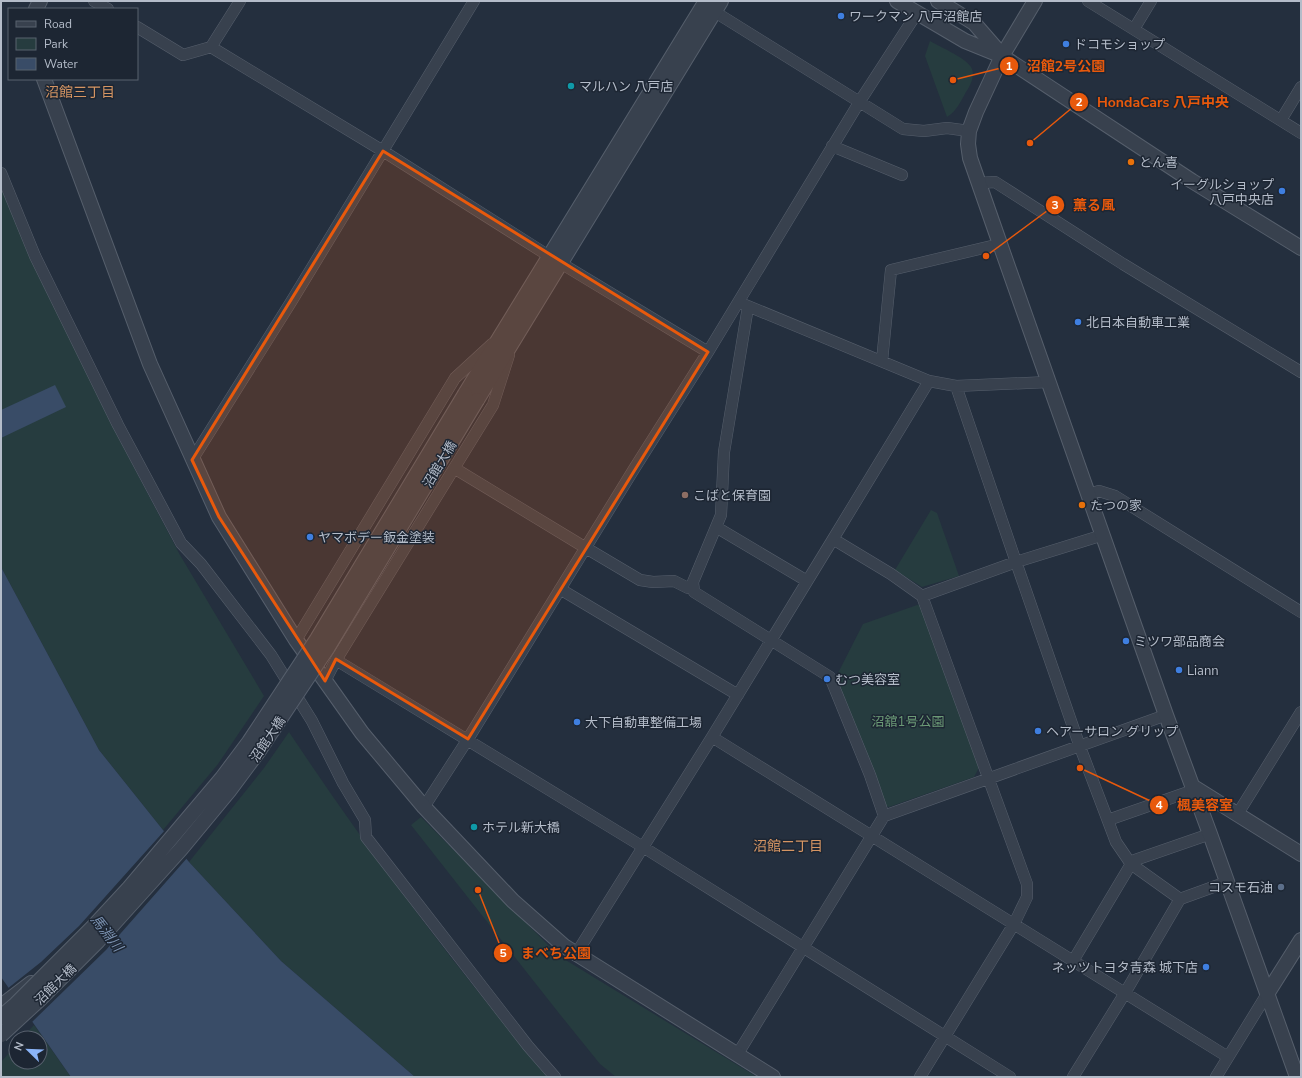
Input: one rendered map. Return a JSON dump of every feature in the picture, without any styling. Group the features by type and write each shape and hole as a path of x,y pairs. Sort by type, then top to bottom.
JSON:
{"street":[{"path":"94,1 106,8"},
{"path":"138,28 183,54 211,47 240,1"},
{"path":"192,460 474,1"},
{"path":"896,1 966,41 1002,56 1192,180 1301,248"},
{"path":"938,1 974,23 1002,56"},
{"path":"1035,1 1002,56 976,112 969,132 968,144 970,158 1166,715 1297,1077"},
{"path":"1088,1 1301,133"},
{"path":"1134,29 1151,1"},
{"path":"555,260 714,5 903,129 924,131 947,128 969,132"},
{"path":"424,807 468,739 708,352 743,304 832,146 917,13"},
{"path":"211,47 383,150 555,260 708,352"},
{"path":"44,80 150,364 219,517 296,640 362,733 424,807 513,901 564,946 773,1077"},
{"path":"1281,120 1301,87"},
{"path":"832,146 902,174"},
{"path":"1,173 35,256 118,425 181,543 201,564 271,655 312,721 343,783 365,820 366,837 523,1040 554,1077"},
{"path":"979,182 995,182 1123,264 1301,372"},
{"path":"882,361 891,270 1000,244"},
{"name":"沼館大橋","path":"1,1017 92,928 129,888 222,778 249,742 317,639 500,336 555,260"},
{"name":"沼館大橋","path":"1,1035 39,1000 98,941 138,897 229,791 258,752 328,647 478,400 513,342 555,260"},
{"path":"743,304 929,381 956,386 1048,382"},
{"path":"743,304 724,452 721,515 693,582 694,592 830,677 870,775 884,816"},
{"path":"296,640 455,378 500,336"},
{"path":"325,681 336,660 493,405 513,342"},
{"path":"576,954 738,695 770,640 929,381"},
{"path":"956,386 1080,747 1116,842 1131,864 1180,899"},
{"path":"454,468 640,580 653,582 674,581 688,588 693,588"},
{"path":"1088,494 1099,491 1115,496 1301,612"},
{"path":"716,527 808,580"},
{"path":"922,596 1016,562 1103,535"},
{"path":"833,539 891,574 922,596 990,778 1027,884 1027,897 1014,924 920,1077"},
{"path":"560,589 738,695"},
{"path":"336,660 468,739 1010,1077"},
{"path":"1237,815 1301,712"},
{"path":"737,1055 884,816 1166,715"},
{"path":"712,737 1228,1057"},
{"path":"1193,788 1301,854"},
{"path":"1108,820 1193,788"},
{"path":"1073,961 1131,864 1135,860 1210,834"},
{"path":"1073,1077 1125,993 1180,899 1227,882"},
{"path":"1216,1077 1301,940"},
{"path":"1,1006 58,962"},
{"path":"1,1043 39,1000"}],"highlighted area":[{"path":"383,151 708,352 468,739 336,659 325,681 219,517 192,460"}],"green space":[{"path":"930,41 966,61 970,65 973,72 970,84 960,103 947,117 925,56"},
{"path":"1,186 32,262 118,437 180,555 264,696 218,764 163,830 99,750 1,567"},
{"path":"931,510 937,513 959,576 922,587 895,570"},
{"name":"沼舘1号公園","path":"920,604 980,766 974,777 889,807 884,805 836,677 863,624"},
{"path":"289,732 350,821 414,909 480,994 549,1077 415,1077 281,961 189,862 264,768"},
{"path":"421,817 559,956 757,1077 616,1077 600,1064 411,825"},
{"path":"34,1025 38,1030 29,1030"},
{"path":"48,1045 71,1077 1,1077 1,1062 8,1054 8,1070 48,1070"}],"water":[{"path":"55,385 66,407 1,438 1,410"},
{"name":"馬淵川","path":"1,567 99,750 163,830 189,862 281,961 415,1077 71,1077 48,1044 48,1030 38,1030 1,977"}],"pier":[{"path":"165,830 188,857 106,950 31,1023 7,989 41,962 79,926"}],"place":[{"name":"ワークマン 八戸沼館店","path":"841,16"},
{"name":"ドコモショップ","path":"1066,44"},
{"name":"沼館2号公園","path":"953,80"},
{"name":"マルハン 八戸店","path":"571,86"},
{"name":"HondaCars 八戸中央","path":"1030,143"},
{"name":"とん喜","path":"1131,162"},
{"name":"イーグルショップ 八戸中央店","path":"1282,191"},
{"name":"薫る風","path":"986,256"},
{"name":"北日本自動車工業","path":"1078,322"},
{"name":"こばと保育園","path":"685,495"},
{"name":"たつの家","path":"1082,505"},
{"name":"ヤマボデー鈑金塗装","path":"310,537"},
{"name":"ミツワ部品商会","path":"1126,641"},
{"name":"Liann","path":"1179,670"},
{"name":"むつ美容室","path":"827,679"},
{"name":"大下自動車整備工場","path":"577,722"},
{"name":"ヘアーサロン グリップ","path":"1038,731"},
{"name":"楓美容室","path":"1080,768"},
{"name":"ホテル新大橋","path":"474,827"},
{"name":"コスモ石油","path":"1281,887"},
{"name":"まべち公園","path":"478,890"},
{"name":"ネッツトヨタ青森 城下店","path":"1206,967"}],"district":[{"name":"沼館三丁目","path":"80,92"},
{"name":"沼館二丁目","path":"788,846"}]}
